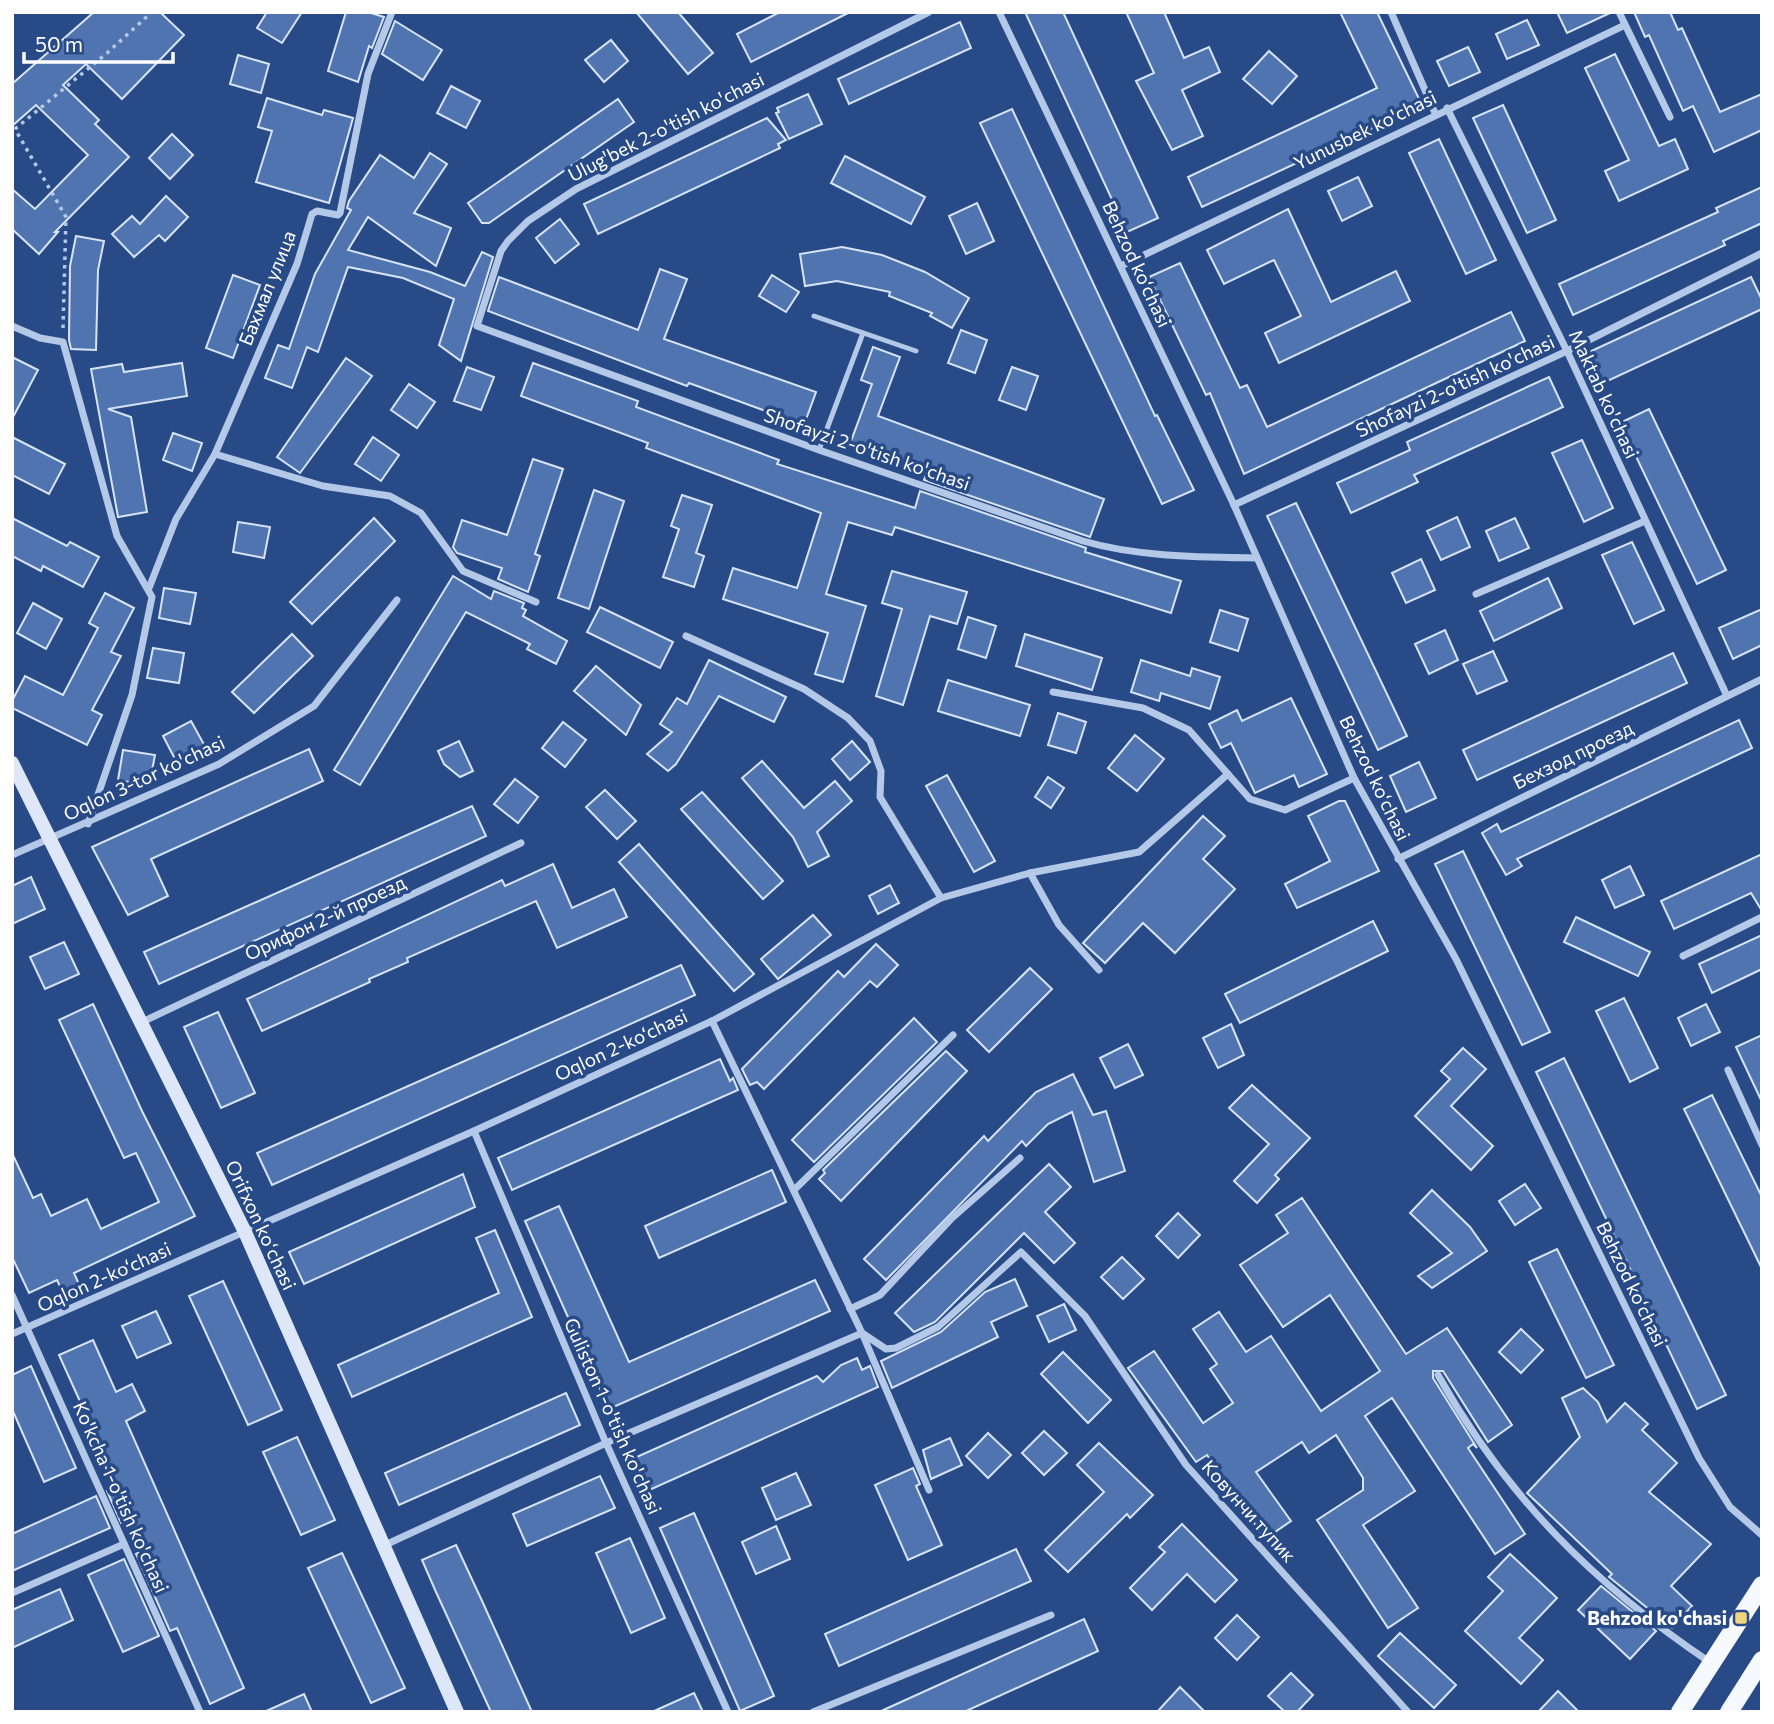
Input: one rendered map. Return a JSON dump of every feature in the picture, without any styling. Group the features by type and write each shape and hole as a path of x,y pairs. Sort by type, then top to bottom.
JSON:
{"main road":[{"path":"1680,1712 1762,1585"},
{"path":"1729,1712 1762,1660"}],"street":[{"name":"Бахмал улица","path":"88,824 132,695 153,604 149,588 176,519 215,454 297,264 312,214 341,213 368,74 392,12"},
{"name":"Ulug'bek 2-o'tish ko'chasi","path":"477,326 501,251 528,221 576,189 929,12"},
{"name":"Behzod ko‘chasi","path":"999,12 1234,505 1354,778 1456,958 1699,1458 1730,1507 1762,1535"},
{"path":"1391,12 1435,113"},
{"path":"1619,12 1670,117"},
{"name":"Yunusbek ko'chasi","path":"1121,266 1435,113 1625,25"},
{"name":"Maktab ko'chasi","path":"1447,108 1567,351 1727,696"},
{"name":"Shofayzi 2-o'tish ko'chasi","path":"1234,505 1567,351 1762,253"},
{"path":"12,326 40,338 63,342 117,536 149,588"},
{"name":"Shofayzi 2-o'tish ko'chasi","path":"477,326 819,450 1105,547 1212,558 1257,558"},
{"path":"215,454 323,486 390,496 421,513 463,571 536,602"},
{"path":"1476,594 1645,521"},
{"name":"Oqlon 3-tor ko'chasi","path":"12,855 88,824 219,764 314,706 397,600"},
{"path":"686,636 804,689 848,718 870,741 881,771 880,797 941,898"},
{"name":"Бехзод проезд","path":"1398,859 1762,679"},
{"path":"1053,692 1143,708 1189,730 1250,799 1284,810 1354,778"},
{"name":"Orifxon koʻchasi","path":"12,763 52,837 245,1232 457,1712"},
{"name":"Oqlon 2-ko‘chasi","path":"12,1334 474,1131 712,1021 941,898 1030,873 1139,852 1228,774"},
{"name":"Орифон 2-й проезд","path":"142,1022 522,843"},
{"path":"1030,873 1059,925 1099,970"},
{"path":"1683,956 1762,917"},
{"path":"712,1021 862,1333 929,1490"},
{"path":"794,1190 953,1035"},
{"path":"1728,1070 1762,1145"},
{"name":"Guliston 1-o'tish ko'chasi","path":"474,1131 607,1443 728,1712"},
{"path":"850,1309 880,1295 951,1219 1020,1158"},
{"name":"Ковунчи тупик","path":"862,1333 890,1350 938,1327 1021,1252 1085,1316 1186,1465 1408,1712"},
{"name":"Ko'kcha 1-o'tish ko'chasi","path":"12,1295 29,1327 200,1712"},
{"path":"385,1545 607,1443 862,1333"},
{"path":"1438,1375 1479,1443 1511,1488 1593,1572 1647,1620 1711,1663"},
{"path":"12,1593 124,1544"},
{"path":"813,1712 1051,1615"}],"lane":[{"path":"814,316 916,351"},
{"path":"819,450 863,333"}],"path":[{"path":"63,342 66,217 15,129 107,54 152,12"}],"building":[{"path":"94,12 160,12 184,35 122,99 86,64 63,85 99,120 95,124 129,157 55,232 58,232 39,254 12,229 12,189 35,209 88,155 36,105 12,126 12,84"},
{"path":"267,12 302,12 282,43 257,28"},
{"path":"346,12 368,12 384,17 372,48 369,46 358,82 328,71"},
{"path":"636,12 678,12 713,53 688,74"},
{"path":"780,12 850,12 751,62 737,34"},
{"path":"1025,12 1063,12 1158,218 1127,232"},
{"path":"1126,12 1164,12 1184,58 1209,47 1220,72 1182,90 1203,136 1172,150 1136,81 1154,73"},
{"path":"1340,12 1377,12 1422,105 1202,207 1188,177 1377,88"},
{"path":"1557,12 1612,12 1567,33"},
{"path":"1634,12 1670,12 1678,30 1682,28 1720,112 1762,94 1762,130 1714,152 1693,106 1683,111 1649,35 1645,37"},
{"path":"1527,20 1539,45 1507,59 1496,34"},
{"path":"395,21 442,50 423,80 382,54"},
{"path":"960,22 971,48 849,104 838,79"},
{"path":"611,40 628,61 604,82 585,60"},
{"path":"1468,47 1480,72 1449,86 1437,61"},
{"path":"1269,51 1297,76 1272,104 1243,79"},
{"path":"1615,54 1659,146 1675,139 1688,169 1619,201 1605,171 1629,160 1585,68"},
{"path":"238,55 269,64 261,93 230,84"},
{"path":"451,86 480,101 466,128 437,113"},
{"path":"808,94 822,124 789,139 776,113 779,112 777,108"},
{"path":"267,98 322,115 324,110 353,118 329,203 256,182 272,131 258,127"},
{"path":"618,99 634,122 489,223 482,223 468,203"},
{"path":"1503,105 1556,220 1527,233 1473,118"},
{"path":"1012,109 1155,416 1157,415 1194,490 1162,504 980,123"},
{"path":"767,118 786,140 778,144 780,148 598,234 584,204"},
{"path":"172,134 193,155 170,179 149,158"},
{"path":"1439,139 1496,260 1466,274 1409,153"},
{"path":"430,153 447,164 414,213 451,228 436,266 368,217 348,250 430,272 465,286 482,252 493,257 461,361 439,345 454,299 403,278 348,267 318,352 307,347 292,388 265,378 278,345 289,349 315,274 351,210 347,208 349,201 380,155 414,178"},
{"path":"845,156 925,197 911,224 831,183"},
{"path":"1358,177 1372,206 1342,221 1328,191"},
{"path":"1762,187 1762,223 1723,241 1725,245 1573,315 1559,284 1718,212 1716,208"},
{"path":"166,196 188,217 165,241 159,235 134,257 112,234 132,216 140,224"},
{"path":"977,203 994,241 966,254 949,216"},
{"path":"1288,209 1331,302 1396,271 1410,301 1279,363 1265,333 1301,316 1274,260 1224,284 1207,250"},
{"path":"560,219 579,244 555,263 536,238"},
{"path":"76,236 104,241 98,270 96,350 71,349 69,340 70,266"},
{"path":"842,247 882,255 925,272 969,298 952,328 930,316 932,313 889,296 890,292 837,281 805,286 800,254"},
{"path":"1180,263 1240,388 1247,385 1267,427 1511,312 1525,341 1244,474 1210,393 1206,395 1149,277"},
{"path":"660,269 687,279 664,339 816,392 804,425 689,383 687,386 488,311 499,277 638,330"},
{"path":"233,275 260,285 233,358 206,348"},
{"path":"772,275 799,292 786,312 759,296"},
{"path":"1751,277 1762,300 1762,309 1601,384 1587,353"},
{"path":"961,330 987,340 975,373 948,363"},
{"path":"873,347 900,357 878,416 1104,499 1090,537 924,480 927,472 850,444 872,384 861,380"},
{"path":"12,357 38,370 12,419"},
{"path":"346,358 372,376 300,473 277,457"},
{"path":"182,363 187,396 108,409 131,417 147,512 118,517 91,369 122,364 124,372"},
{"path":"533,363 638,401 636,407 779,460 777,464 915,508 920,491 1086,548 1085,552 1181,581 1171,613 895,527 892,535 848,522 826,594 866,606 843,682 815,674 828,633 723,599 733,568 797,588 821,513 646,448 648,443 521,396"},
{"path":"467,367 494,377 481,410 454,401"},
{"path":"1012,367 1038,376 1026,410 999,400"},
{"path":"1549,377 1563,407 1414,475 1418,482 1351,513 1337,483 1410,450 1407,442"},
{"path":"409,384 435,402 417,428 391,410"},
{"path":"1649,409 1726,570 1697,584 1620,423"},
{"path":"173,433 202,443 192,471 163,460"},
{"path":"12,437 65,464 49,494 12,475"},
{"path":"373,437 399,455 381,481 355,464"},
{"path":"1582,440 1613,508 1584,522 1552,453"},
{"path":"533,459 563,469 535,554 540,556 528,592 498,579 502,568 457,553 453,547 462,520 507,535"},
{"path":"594,490 624,501 589,609 558,598"},
{"path":"682,495 712,505 696,553 704,556 694,587 663,577 679,529 671,526"},
{"path":"1296,503 1407,736 1378,750 1267,516"},
{"path":"1457,517 1470,547 1441,560 1427,531"},
{"path":"12,518 67,546 70,542 99,557 83,587 43,566 41,571 12,556"},
{"path":"374,518 395,541 312,624 290,602"},
{"path":"1515,518 1529,548 1499,561 1486,531"},
{"path":"238,522 270,527 264,558 233,552"},
{"path":"1632,542 1664,610 1634,624 1602,555"},
{"path":"1421,559 1435,590 1406,603 1392,573"},
{"path":"892,571 967,592 957,624 930,616 903,705 876,696 902,609 882,603"},
{"path":"453,576 491,599 494,591 524,603 522,608 526,610 523,616 567,641 556,664 527,649 530,644 466,612 360,785 334,770"},
{"path":"1548,578 1562,608 1494,641 1480,611"},
{"path":"164,588 196,593 190,624 159,618"},
{"path":"105,593 134,608 111,652 121,656 92,710 102,715 87,745 12,708 12,701 25,676 63,695 98,628 89,623"},
{"path":"33,603 62,619 46,649 17,633"},
{"path":"600,607 673,642 660,668 587,632"},
{"path":"1762,609 1762,645 1733,659 1719,628"},
{"path":"1220,610 1248,619 1238,651 1210,642"},
{"path":"968,617 996,626 986,658 958,649"},
{"path":"1445,630 1458,660 1429,674 1415,644"},
{"path":"292,634 313,656 254,713 232,692"},
{"path":"1025,634 1102,658 1092,690 1016,666"},
{"path":"153,648 184,653 179,683 147,678"},
{"path":"1493,651 1507,681 1477,694 1463,664"},
{"path":"1673,653 1687,683 1477,780 1463,750"},
{"path":"709,660 786,697 774,722 719,696 676,764 668,771 647,754 672,732 660,724 677,698 687,704"},
{"path":"1141,660 1190,676 1192,668 1220,677 1210,709 1161,693 1159,701 1131,692"},
{"path":"596,666 641,705 626,735 574,691"},
{"path":"948,680 1030,705 1020,736 938,711"},
{"path":"1291,698 1327,774 1299,787 1294,775 1255,793 1231,743 1221,748 1209,724 1237,710 1242,721"},
{"path":"1058,713 1086,722 1076,753 1048,745"},
{"path":"1739,720 1752,748 1517,859 1522,866 1506,875 1482,833 1497,824 1501,832"},
{"path":"191,721 206,748 183,761 176,761 163,736"},
{"path":"563,722 586,740 565,767 542,748"},
{"path":"1135,735 1164,759 1137,791 1108,768"},
{"path":"459,741 473,771 460,777 444,764 438,751"},
{"path":"852,741 870,762 850,780 832,759"},
{"path":"309,749 323,781 151,859 168,896 128,915 92,847"},
{"path":"123,750 155,755 149,786 118,780"},
{"path":"762,761 804,808 835,781 852,801 817,832 829,856 808,867 793,837 742,778"},
{"path":"1419,762 1436,798 1406,812 1390,776"},
{"path":"947,775 995,861 974,872 926,786"},
{"path":"1048,777 1064,788 1051,808 1035,797"},
{"path":"515,779 538,797 518,823 494,804"},
{"path":"605,790 636,821 617,839 586,807"},
{"path":"702,792 783,881 763,899 681,809"},
{"path":"1339,801 1345,801 1379,871 1297,908 1285,884 1330,861 1308,816"},
{"path":"472,806 486,836 159,984 144,952"},
{"path":"1203,816 1225,836 1203,859 1235,889 1175,953 1143,923 1105,963 1083,943"},
{"path":"639,844 754,974 734,991 619,862"},
{"path":"1463,851 1550,1032 1522,1045 1435,864"},
{"path":"1762,854 1762,911 1751,893 1674,929 1661,901"},
{"path":"553,864 572,908 614,889 627,917 557,948 536,901 407,958 408,962 369,979 370,982 262,1031 247,999 502,880 505,886"},
{"path":"1630,866 1644,895 1615,908 1602,880"},
{"path":"31,877 45,909 12,924 12,886"},
{"path":"890,885 899,903 878,914 869,896"},
{"path":"813,915 831,935 778,979 761,959"},
{"path":"1576,917 1650,952 1638,976 1564,942"},
{"path":"1373,921 1388,951 1240,1023 1225,994"},
{"path":"1762,935 1762,969 1712,993 1699,964"},
{"path":"64,942 79,974 45,989 30,957"},
{"path":"876,944 898,965 877,987 870,981 764,1089 757,1082 750,1085 742,1069 838,971 844,977"},
{"path":"681,965 695,995 272,1185 257,1153"},
{"path":"1030,968 1052,989 989,1052 967,1030"},
{"path":"1624,998 1658,1068 1630,1082 1596,1011"},
{"path":"93,1004 142,1111 195,1216 74,1273 81,1289 65,1297 57,1280 29,1293 12,1257 12,1153 33,1198 41,1194 51,1216 87,1199 101,1229 159,1202 136,1153 124,1158 59,1020"},
{"path":"1706,1004 1720,1032 1691,1046 1678,1018"},
{"path":"218,1012 255,1093 221,1108 184,1027"},
{"path":"914,1018 937,1042 814,1162 792,1140"},
{"path":"1231,1024 1244,1055 1218,1068 1203,1038"},
{"path":"1762,1035 1762,1102 1736,1047"},
{"path":"1128,1044 1143,1075 1115,1088 1100,1058"},
{"path":"1463,1048 1486,1069 1451,1106 1493,1146 1471,1170 1415,1116 1450,1079 1441,1071"},
{"path":"946,1051 967,1071 841,1201 819,1179 825,1173 823,1170"},
{"path":"1564,1058 1726,1395 1697,1409 1536,1072"},
{"path":"720,1059 730,1081 733,1078 738,1090 512,1190 498,1158"},
{"path":"1073,1074 1093,1115 1106,1111 1125,1171 1094,1182 1072,1112 1048,1124 1026,1146 1022,1141 886,1280 864,1259 984,1136 988,1141 1036,1092"},
{"path":"1252,1085 1310,1138 1275,1175 1279,1179 1257,1203 1234,1181 1269,1144 1229,1108"},
{"path":"1712,1095 1762,1197 1762,1269 1684,1109"},
{"path":"1049,1164 1071,1187 1045,1212 1075,1243 1054,1263 1024,1233 935,1322 914,1332 895,1313"},
{"path":"772,1170 786,1202 659,1258 645,1226"},
{"path":"463,1174 475,1207 304,1284 289,1252"},
{"path":"1525,1184 1541,1208 1515,1225 1499,1201"},
{"path":"1432,1190 1470,1227 1487,1251 1432,1288 1418,1276 1452,1253 1410,1213"},
{"path":"1302,1198 1406,1354 1447,1328 1512,1425 1488,1442 1443,1371 1433,1371 1433,1378 1477,1448 1473,1444 1468,1448 1525,1534 1495,1554 1392,1398 1365,1416 1415,1491 1363,1525 1418,1608 1388,1628 1317,1520 1363,1490 1363,1478 1336,1435 1309,1453 1302,1442 1256,1472 1291,1521 1265,1539 1207,1455 1196,1462 1128,1368 1154,1351 1203,1423 1233,1403 1210,1369 1217,1364 1193,1329 1219,1312 1246,1352 1271,1336 1321,1411 1380,1371 1330,1295 1283,1327 1240,1265 1288,1233 1276,1215"},
{"path":"559,1206 629,1362 815,1280 830,1311 609,1409 525,1221"},
{"path":"1178,1213 1200,1235 1178,1258 1156,1236"},
{"path":"495,1230 532,1317 352,1397 338,1365 499,1293 476,1238"},
{"path":"1557,1249 1614,1365 1586,1378 1529,1262"},
{"path":"1122,1257 1144,1279 1123,1299 1101,1277"},
{"path":"1015,1279 1027,1306 991,1322 998,1337 892,1388 881,1361 941,1332 985,1292"},
{"path":"223,1281 282,1410 248,1425 189,1296"},
{"path":"1064,1304 1076,1330 1049,1342 1037,1316"},
{"path":"156,1311 171,1343 137,1358 122,1326"},
{"path":"1521,1329 1543,1350 1521,1373 1499,1352"},
{"path":"93,1340 116,1392 132,1384 145,1411 126,1421 244,1688 210,1704 177,1628 170,1631 136,1554 141,1551 127,1520 121,1523 107,1491 115,1488 99,1452 102,1450 59,1355"},
{"path":"1063,1352 1111,1400 1088,1423 1041,1374"},
{"path":"857,1358 862,1370 870,1366 878,1387 645,1492 630,1460 817,1376 823,1382 841,1365"},
{"path":"31,1366 76,1468 44,1482 12,1409 12,1375"},
{"path":"1583,1388 1598,1402 1607,1422 1625,1403 1648,1424 1642,1430 1677,1463 1649,1492 1711,1544 1671,1586 1692,1606 1672,1628 1609,1577 1612,1574 1527,1493 1580,1437 1562,1398"},
{"path":"566,1393 580,1425 399,1505 385,1473"},
{"path":"1044,1431 1067,1453 1044,1475 1022,1453"},
{"path":"988,1433 1011,1455 988,1478 966,1456"},
{"path":"297,1437 335,1520 301,1535 263,1452"},
{"path":"950,1438 962,1465 931,1479 923,1450"},
{"path":"1099,1443 1153,1495 1130,1518 1127,1514 1068,1572 1045,1550 1104,1492 1077,1465"},
{"path":"913,1468 920,1484 916,1486 942,1545 908,1560 875,1485"},
{"path":"796,1473 811,1505 776,1520 762,1488"},
{"path":"600,1476 615,1508 527,1546 513,1514"},
{"path":"96,1496 110,1528 12,1571 12,1534"},
{"path":"694,1513 774,1696 740,1711 660,1528"},
{"path":"1182,1524 1237,1580 1215,1602 1187,1574 1152,1610 1130,1588 1165,1552 1159,1547"},
{"path":"776,1526 790,1559 756,1574 742,1542"},
{"path":"630,1538 665,1618 631,1633 596,1553"},
{"path":"456,1545 532,1712 491,1712 436,1592 422,1560"},
{"path":"1016,1549 1031,1581 839,1666 825,1634"},
{"path":"342,1553 405,1688 371,1703 308,1568"},
{"path":"1510,1554 1557,1598 1519,1638 1543,1660 1521,1684 1465,1631 1503,1591 1488,1577"},
{"path":"124,1559 159,1636 123,1652 88,1575"},
{"path":"1601,1586 1656,1631 1630,1659 1578,1610"},
{"path":"60,1589 73,1620 12,1648 12,1610"},
{"path":"1237,1615 1259,1637 1237,1660 1215,1638"},
{"path":"1084,1619 1098,1651 964,1712 879,1712"},
{"path":"1400,1633 1456,1685 1434,1708 1378,1656"},
{"path":"1291,1673 1313,1695 1297,1712 1285,1712 1268,1696"},
{"path":"1180,1687 1205,1712 1157,1712"},
{"path":"1558,1691 1579,1712 1538,1712"},
{"path":"694,1693 703,1712 652,1712"},
{"path":"304,1694 312,1712 264,1712"}],"place":[{"name":"Behzod ko'chasi","path":"1741,1618"}]}
